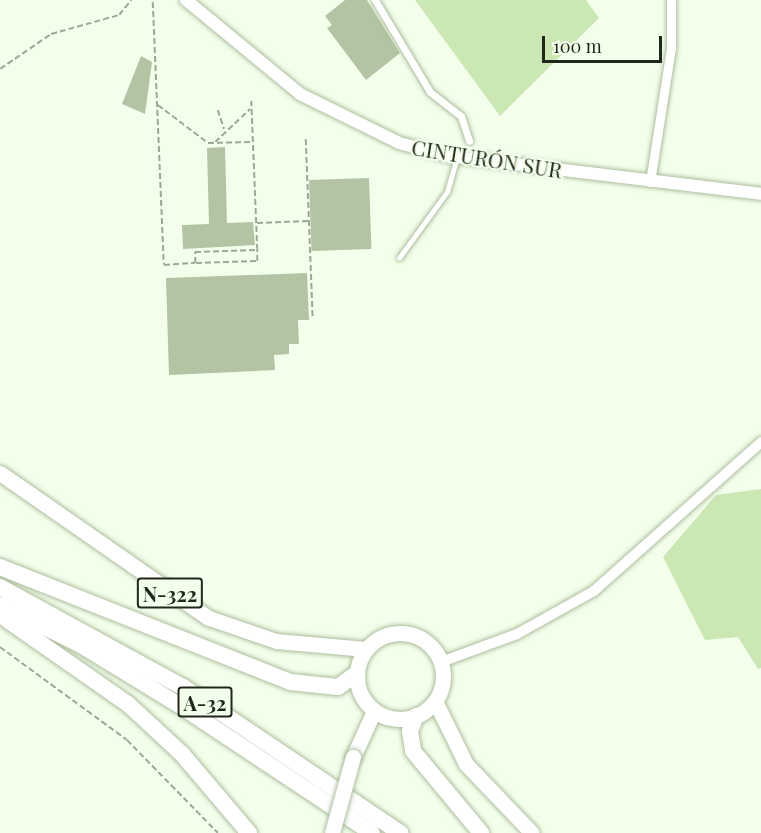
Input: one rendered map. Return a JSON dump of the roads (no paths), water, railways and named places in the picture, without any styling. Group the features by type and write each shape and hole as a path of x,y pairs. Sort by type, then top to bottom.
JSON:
{"highway":[{"name":"N-322","path":"0,473 209,618 276,641 366,649"},
{"path":"0,567 290,682 338,687 357,673"},
{"name":"A-32","path":"0,587 183,687 400,833"},
{"name":"A-32","path":"0,605 81,645 187,710 372,833"},
{"path":"0,616 128,704 182,754 249,833"},
{"path":"416,716 395,719 374,711 361,694 357,673 366,649 385,636 407,634 428,644 441,662 443,682 435,701 416,716 410,731 412,752 480,833"},
{"path":"435,701 466,764 532,833"},
{"path":"332,833 353,757 374,711"}],"main road":[{"name":"CINTURÓN SUR","path":"186,0 300,94 348,122 399,143 456,157 761,194"}],"street":[{"path":"375,0 430,92 461,116 469,141"},
{"path":"650,182 671,48 671,0"},
{"path":"441,662 517,634 594,591 761,442"}],"lane":[{"path":"399,258 447,192 456,157"}]}
